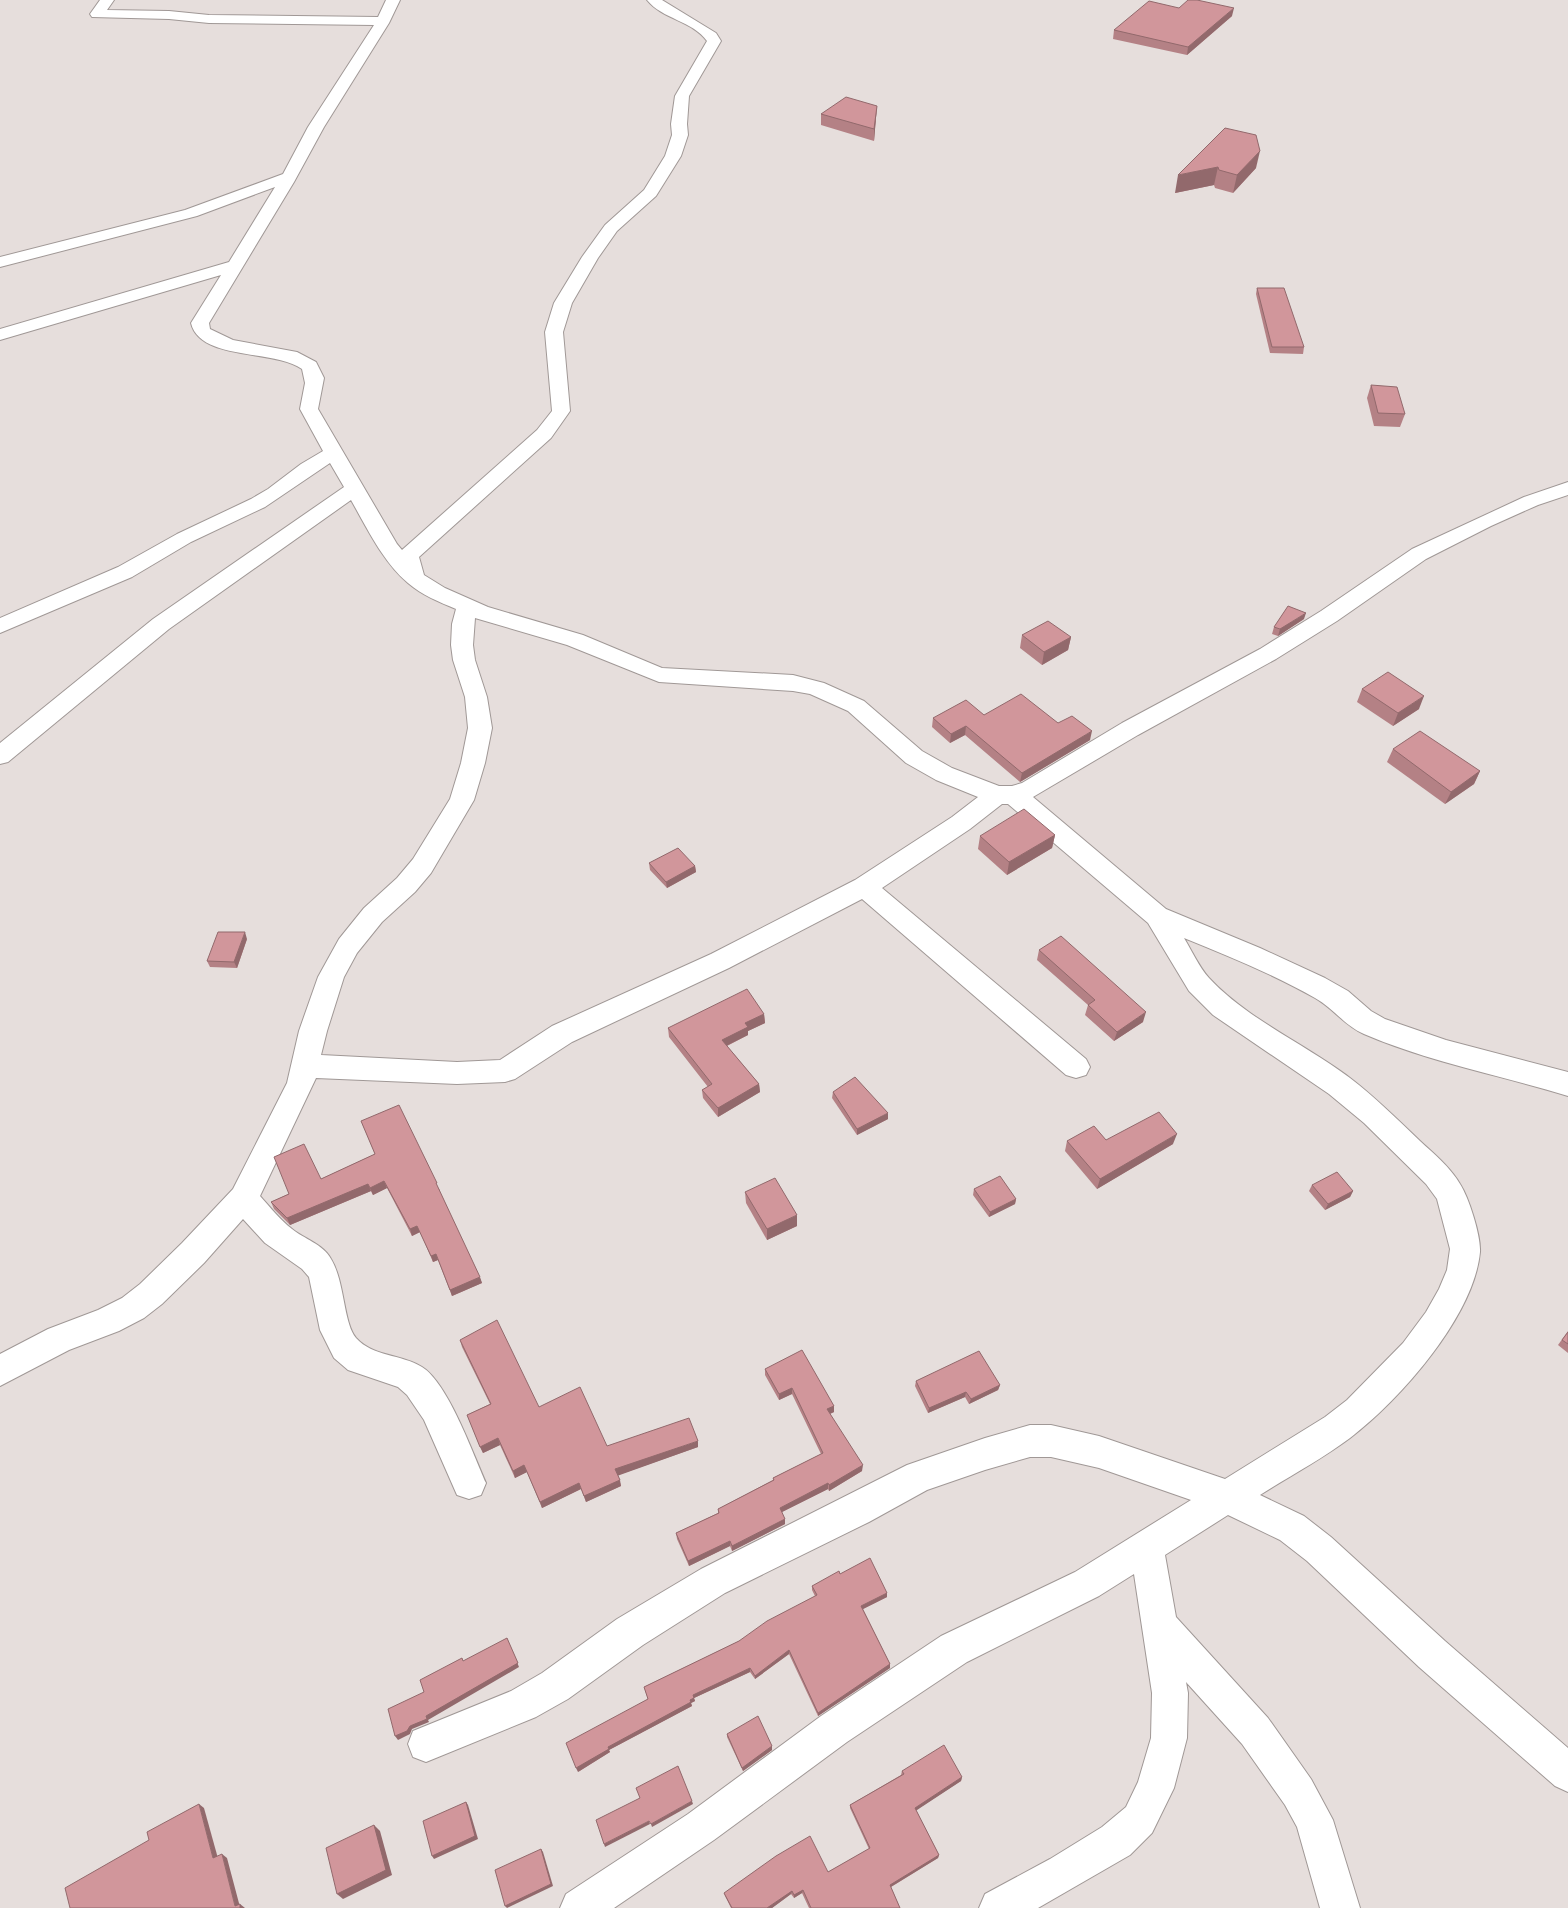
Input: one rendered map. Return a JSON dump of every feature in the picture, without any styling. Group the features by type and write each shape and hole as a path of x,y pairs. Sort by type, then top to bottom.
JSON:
{"street":[{"path":"107,0 97,14 170,15 209,19 383,21"},
{"path":"393,0 383,21 316,127 200,323 202,331 211,338 230,345 290,356 305,361 314,372 314,386 309,409 388,547 414,578 437,593 467,607 575,640 660,675 793,683 816,688 856,706 883,732 922,761 944,774 1005,795 1157,916 1254,956 1307,981 1336,998 1357,1018 1376,1027 1433,1047 1509,1066 1568,1084"},
{"path":"414,578 408,559 413,550 544,434 559,416 561,411 560,394 554,332 563,303 590,257 610,228 650,194 677,147 680,135 679,124 682,96 714,41 709,33 669,12 654,0"},
{"path":"0,262 191,213 288,177"},
{"path":"0,335 233,266"},
{"path":"0,626 125,572 184,538 258,503 275,493 308,468 334,453"},
{"path":"0,756 161,624 355,488"},
{"path":"305,1066 457,1073 505,1071 562,1034 720,961 864,887 1005,795 1030,790 1130,729 1268,654 1329,616 1419,554 1531,501 1568,488"},
{"path":"0,1371 59,1340 133,1308 152,1294 193,1253 242,1198 252,1183 301,1082 313,1030 331,977 348,946 373,915 406,885 422,866 462,800 473,763 480,728 476,697 464,660 462,645 462,632 467,607"},
{"path":"864,887 1076,1067"},
{"path":"580,1908 701,1827 834,1729 954,1650 1087,1584 1337,1428 1358,1411 1414,1353 1437,1322 1452,1296 1462,1270 1465,1249 1450,1193 1436,1175 1380,1120 1339,1086 1223,1007 1198,984 1157,916"},
{"path":"242,1198 266,1220 277,1235 321,1268 330,1298 335,1329 345,1348 360,1361 412,1378 426,1391 469,1483"},
{"path":"426,1744 523,1704 555,1686 630,1632 713,1581 857,1510 919,1477 985,1454 1030,1441 1051,1441 1099,1452 1228,1497 1292,1528 1319,1549 1432,1654 1568,1773"},
{"path":"999,1908 1116,1842 1139,1820 1155,1788 1169,1738 1170,1693 1146,1547"},
{"path":"1160,1626 1255,1731 1298,1792 1314,1820 1340,1908"}],"building":[{"path":"1188,0 1197,0 1234,8 1188,47 1114,30 1149,1 1179,8"},
{"path":"846,97 877,106 874,129 821,114"},
{"path":"1225,128 1256,135 1260,151 1237,175 1219,170 1218,167 1178,175"},
{"path":"1257,288 1284,288 1304,347 1272,347"},
{"path":"1371,385 1397,387 1405,414 1378,413"},
{"path":"1288,606 1306,613 1280,629 1274,627"},
{"path":"1048,621 1071,637 1044,652 1022,635"},
{"path":"1388,672 1424,696 1398,713 1362,689"},
{"path":"1021,694 1058,723 1072,716 1092,731 1022,773 966,726 951,734 933,718 966,700 984,715"},
{"path":"1420,731 1480,771 1451,792 1393,749"},
{"path":"1024,809 1055,835 1009,862 980,836"},
{"path":"678,848 695,866 666,882 649,863"},
{"path":"218,932 245,932 234,962 207,961"},
{"path":"1061,936 1146,1012 1117,1032 1088,1005 1095,1000 1039,950"},
{"path":"747,989 764,1014 745,1023 748,1027 722,1040 759,1084 718,1108 702,1090 712,1084 668,1028"},
{"path":"855,1077 888,1113 857,1129 833,1092"},
{"path":"399,1105 480,1277 450,1290 436,1254 431,1256 417,1226 410,1229 384,1181 370,1188 368,1184 287,1218 271,1202 289,1194 274,1157 304,1144 321,1179 375,1154 361,1121"},
{"path":"1159,1112 1177,1134 1100,1179 1067,1141 1094,1126 1106,1140"},
{"path":"1337,1172 1353,1191 1328,1204 1312,1185"},
{"path":"1000,1176 1016,1199 990,1212 974,1189"},
{"path":"775,1178 797,1215 767,1229 745,1192"},
{"path":"497,1320 539,1407 580,1387 607,1446 689,1418 698,1441 615,1469 620,1480 584,1496 579,1483 540,1502 524,1465 513,1471 498,1438 480,1447 467,1415 491,1404 460,1340"},
{"path":"1568,1332 1568,1344 1562,1340"},
{"path":"802,1350 834,1406 827,1409 863,1465 829,1485 828,1483 780,1508 785,1519 732,1546 730,1541 688,1561 676,1533 719,1513 718,1509 823,1453 792,1388 779,1394 765,1369"},
{"path":"979,1351 1000,1385 971,1399 966,1392 929,1408 916,1381"},
{"path":"870,1558 887,1593 861,1606 890,1664 818,1713 789,1650 755,1676 750,1668 693,1695 694,1698 690,1700 691,1702 608,1747 609,1749 576,1768 566,1743 648,1699 644,1687 739,1641 767,1621 817,1595 812,1586 839,1571 840,1574"},
{"path":"507,1638 518,1663 426,1716 427,1719 410,1726 407,1731 395,1736 388,1709 424,1692 420,1680 462,1658 463,1661"},
{"path":"758,1716 772,1746 742,1768 727,1734"},
{"path":"944,1745 962,1777 915,1808 939,1855 890,1885 900,1908 811,1908 803,1890 794,1895 792,1891 767,1908 732,1908 724,1893 776,1856 810,1836 828,1872 870,1848 850,1805 904,1774 902,1771"},
{"path":"678,1766 692,1801 651,1824 649,1821 604,1844 596,1820 640,1798 636,1788"},
{"path":"466,1802 475,1836 432,1856 423,1821"},
{"path":"199,1804 213,1858 222,1854 235,1906 240,1904 240,1908 70,1908 65,1888 149,1840 147,1832"},
{"path":"374,1825 386,1870 337,1894 326,1848"},
{"path":"541,1849 551,1884 505,1906 495,1870"}]}
